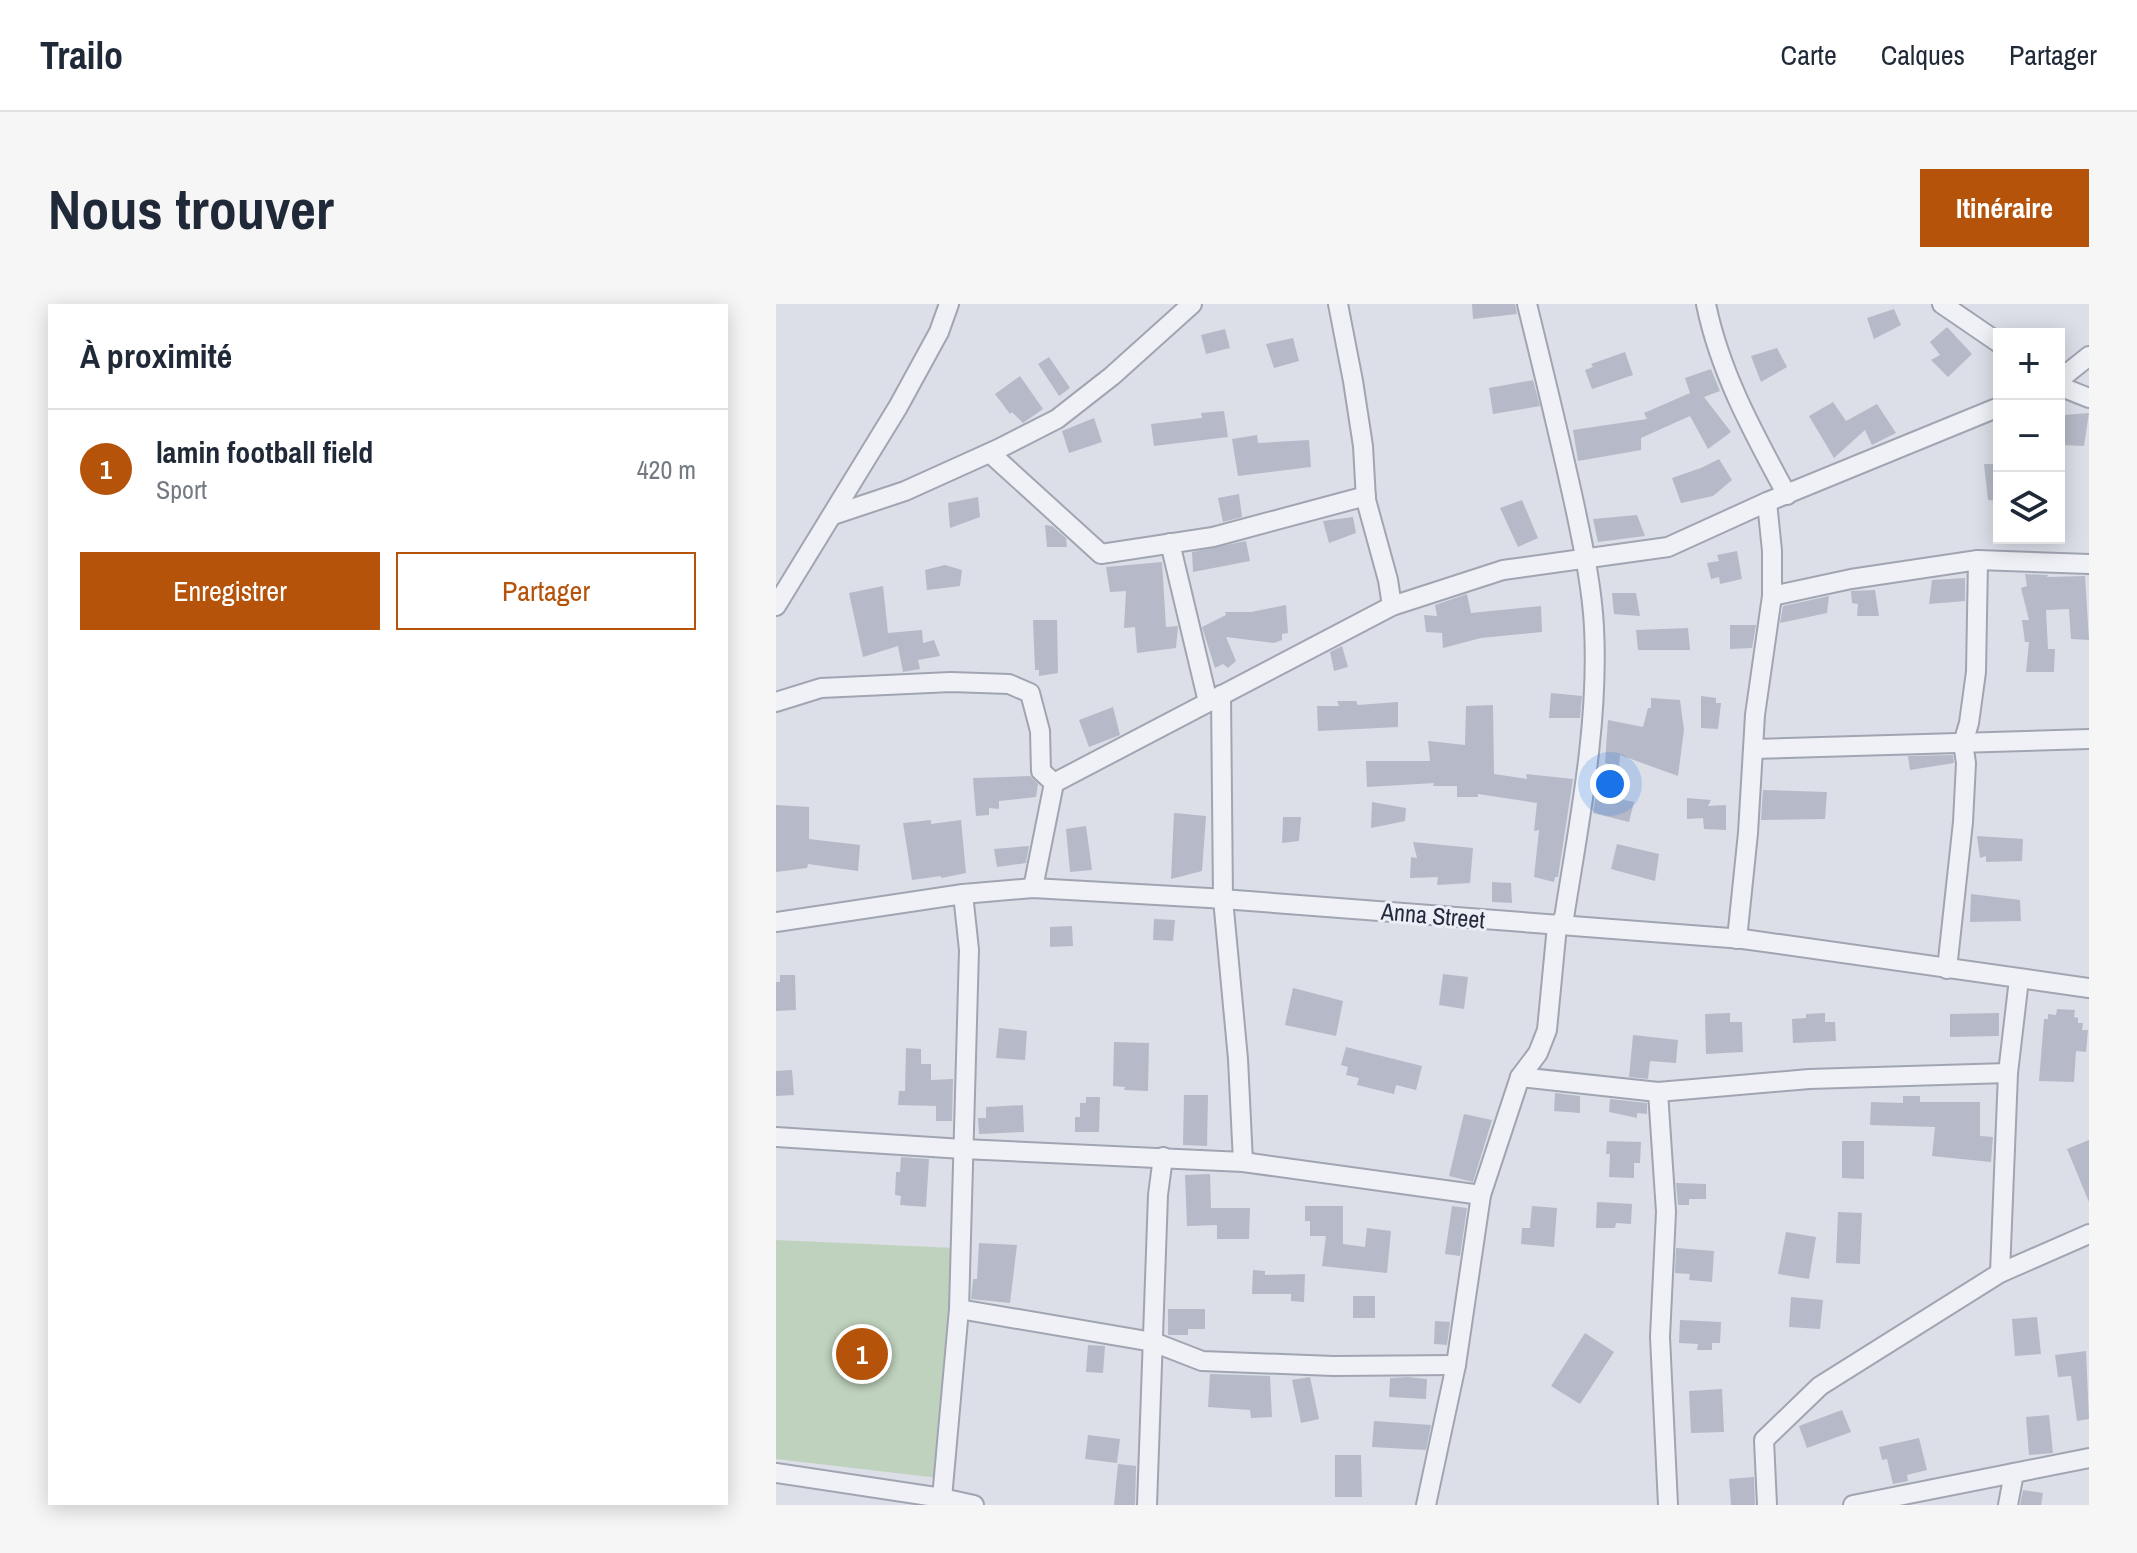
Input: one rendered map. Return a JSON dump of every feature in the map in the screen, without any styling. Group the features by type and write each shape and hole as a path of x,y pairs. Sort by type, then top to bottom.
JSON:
{"street":[{"path":"776,606 898,407 939,332 949,304"},
{"path":"833,515 905,491 1057,419 1112,376 1192,304"},
{"path":"1338,304 1363,446 1366,496 1392,606"},
{"path":"1426,1505 1456,1365 1481,1195 1520,1077 1538,1053 1547,1030 1557,926 1564,918 1581,822 1594,697 1594,626 1585,559 1566,462 1527,304"},
{"path":"1706,304 1727,375 1755,437 1787,495"},
{"path":"1942,304 1993,339"},
{"path":"2065,378 2089,356"},
{"path":"2065,386 2089,398"},
{"path":"1054,783 1392,606 1503,570 1668,547 1767,502 1993,409"},
{"path":"990,453 1101,554 1213,537 1366,496"},
{"path":"1737,939 1755,715 1772,596 1767,502"},
{"path":"1170,543 1215,699 1223,899 1238,1059 1243,1162"},
{"path":"1772,596 1851,579 1978,560 2089,564"},
{"path":"1947,969 1963,822 1966,763 1963,743 1976,672 1978,560"},
{"path":"776,702 821,688 951,682 1009,684 1030,693 1040,731 1041,771 1054,783"},
{"path":"1754,749 2089,739"},
{"path":"1033,888 1054,783"},
{"name":"Anna Street","path":"776,922 963,894 1033,888 1223,899 1737,939 2089,988"},
{"path":"942,1498 959,1309 969,950 963,894"},
{"path":"2000,1273 2008,1073 2019,979"},
{"path":"1520,1077 1658,1092 1809,1079 2008,1073"},
{"path":"1658,1092 1666,1212 1660,1337 1668,1505"},
{"path":"776,1137 1243,1162 1481,1195"},
{"path":"1147,1505 1158,1195 1163,1157"},
{"path":"1767,1505 1764,1440 1820,1386 2000,1273 2089,1234"},
{"path":"959,1309 1153,1342 1202,1361 1333,1366 1456,1365"},
{"path":"1853,1505 2089,1458"},
{"path":"776,1473 865,1496 942,1498 974,1505"},
{"path":"2008,1505 2014,1473"}],"green space":[{"path":"776,1240 956,1248 939,1478 776,1459"}],"building":[{"path":"1472,304 1515,304 1517,314 1473,319"},
{"path":"1894,309 1901,325 1874,339 1867,318"},
{"path":"1947,327 1972,354 1948,377 1931,360 1940,355 1930,342"},
{"path":"1225,329 1230,348 1206,354 1201,335"},
{"path":"1293,338 1299,361 1274,368 1266,344"},
{"path":"1777,348 1787,367 1761,382 1751,356"},
{"path":"1625,352 1633,375 1592,389 1585,370 1593,367 1591,364"},
{"path":"1049,357 1070,388 1059,396 1038,364"},
{"path":"1711,369 1720,391 1704,397 1731,432 1708,449 1690,416 1641,438 1641,450 1578,461 1573,430 1647,419 1644,413 1690,393 1685,378"},
{"path":"1020,376 1043,409 1023,423 1012,412 1010,414 995,394"},
{"path":"1533,380 1540,406 1493,414 1489,388"},
{"path":"1833,402 1846,421 1877,404 1896,433 1872,445 1865,430 1834,458 1809,416"},
{"path":"1224,411 1228,437 1154,446 1151,424 1202,418 1201,413"},
{"path":"2089,413 2084,446 2065,445 2065,415"},
{"path":"1094,418 1102,442 1069,453 1062,431"},
{"path":"1257,435 1258,443 1309,440 1311,467 1238,476 1232,439"},
{"path":"1719,459 1732,480 1713,496 1681,503 1672,478"},
{"path":"1984,464 1993,464 1993,500 1988,500"},
{"path":"1239,494 1242,517 1223,522 1218,498"},
{"path":"978,497 980,517 950,528 948,503"},
{"path":"1522,500 1538,538 1518,547 1500,508"},
{"path":"1637,515 1645,536 1598,542 1593,519"},
{"path":"1353,517 1356,533 1329,543 1323,521"},
{"path":"1045,525 1052,526 1066,538 1067,547 1047,547"},
{"path":"1246,541 1250,561 1193,572 1192,552"},
{"path":"1737,551 1742,579 1720,584 1719,577 1711,579 1707,563 1719,561 1717,555"},
{"path":"1162,562 1166,627 1178,626 1176,648 1137,653 1135,627 1124,628 1126,591 1110,592 1106,567"},
{"path":"945,565 962,570 960,586 927,590 925,570"},
{"path":"2025,574 2085,576 2089,640 2071,639 2069,609 2046,610 2048,649 2055,649 2054,672 2026,672 2029,642 2025,642 2022,620 2029,620 2021,588 2027,586"},
{"path":"1965,578 1965,601 1929,604 1932,580"},
{"path":"883,586 888,633 922,630 923,643 934,640 940,656 918,660 920,669 903,672 898,646 863,657 849,593"},
{"path":"1875,590 1879,616 1857,616 1858,604 1852,603 1851,591"},
{"path":"1612,593 1636,593 1640,616 1614,614"},
{"path":"1467,594 1471,613 1541,606 1542,632 1481,638 1443,648 1442,633 1426,632 1424,615 1437,616 1435,605"},
{"path":"1829,596 1827,613 1780,623 1783,606"},
{"path":"1286,605 1288,633 1282,634 1282,640 1274,643 1226,637 1236,661 1228,668 1223,664 1215,668 1202,627 1226,615 1225,612 1251,612"},
{"path":"1033,620 1057,620 1058,673 1039,676 1039,670 1035,670"},
{"path":"1730,625 1756,625 1752,648 1730,649"},
{"path":"1688,628 1690,650 1638,650 1636,630"},
{"path":"1342,646 1348,667 1334,671 1330,652"},
{"path":"1551,693 1582,696 1580,718 1549,718"},
{"path":"1701,696 1716,698 1716,703 1721,703 1718,729 1701,728"},
{"path":"1651,698 1680,700 1684,730 1678,776 1620,755 1619,768 1605,763 1608,720 1643,727 1648,708 1651,708"},
{"path":"1337,701 1356,701 1358,705 1398,702 1398,727 1318,731 1317,706 1339,706"},
{"path":"1493,705 1494,774 1527,779 1526,774 1573,779 1558,877 1554,882 1534,877 1539,830 1534,831 1537,803 1478,794 1478,797 1457,797 1457,786 1433,786 1434,783 1367,787 1366,761 1430,761 1428,741 1465,745 1466,706"},
{"path":"1113,707 1120,735 1089,747 1079,720"},
{"path":"1953,755 1954,763 1910,770 1908,756"},
{"path":"1030,776 1038,784 1036,797 999,801 999,809 989,808 989,815 976,816 973,778"},
{"path":"1763,790 1827,792 1825,819 1761,820"},
{"path":"1596,794 1634,802 1629,822 1593,813"},
{"path":"1687,798 1711,800 1708,806 1726,805 1726,830 1704,829 1703,818 1687,819"},
{"path":"1372,802 1406,808 1405,821 1371,828"},
{"path":"776,805 809,807 809,839 860,845 858,871 808,864 807,868 776,872"},
{"path":"1174,813 1206,816 1202,871 1171,879"},
{"path":"1283,817 1301,817 1299,841 1282,843"},
{"path":"931,820 931,824 961,820 966,873 912,880 903,823"},
{"path":"1086,826 1092,870 1070,872 1066,829"},
{"path":"1977,836 2023,839 2022,861 1986,862 1986,856 1980,858"},
{"path":"1413,842 1473,848 1470,883 1437,885 1438,877 1410,878 1411,857 1417,858"},
{"path":"1617,844 1659,854 1655,881 1611,869"},
{"path":"1029,846 1026,863 997,867 994,849"},
{"path":"1492,882 1511,883 1512,903 1492,902"},
{"path":"1971,894 2020,900 2021,921 1970,922"},
{"path":"1154,919 1175,920 1173,941 1153,940"},
{"path":"1072,926 1073,946 1050,947 1050,927"},
{"path":"1443,974 1468,977 1464,1009 1439,1005"},
{"path":"780,975 795,975 796,1010 776,1011 776,982 780,982"},
{"path":"1293,988 1343,1001 1336,1036 1285,1025"},
{"path":"2057,1009 2075,1010 2074,1017 2078,1018 2078,1023 2083,1023 2082,1030 2088,1030 2086,1052 2076,1051 2074,1082 2039,1081 2044,1019 2048,1019 2048,1014 2056,1015"},
{"path":"1730,1013 1730,1022 1742,1022 1743,1052 1706,1054 1705,1014"},
{"path":"1825,1013 1825,1022 1835,1022 1836,1041 1793,1043 1792,1019 1806,1018 1806,1014"},
{"path":"1999,1013 1999,1036 1950,1037 1950,1014"},
{"path":"999,1028 1027,1031 1025,1060 996,1058"},
{"path":"1633,1035 1678,1040 1676,1063 1650,1061 1648,1079 1629,1077"},
{"path":"1114,1042 1149,1043 1148,1091 1124,1090 1125,1087 1113,1086"},
{"path":"1346,1047 1422,1066 1416,1090 1396,1085 1394,1094 1357,1085 1359,1078 1346,1075 1348,1067 1341,1065"},
{"path":"906,1048 921,1049 921,1064 931,1064 931,1080 953,1079 952,1121 936,1121 936,1106 898,1105 899,1091 905,1091"},
{"path":"792,1070 794,1095 776,1096 776,1071"},
{"path":"1555,1093 1580,1096 1580,1113 1554,1111"},
{"path":"1184,1095 1208,1095 1207,1146 1183,1145"},
{"path":"1903,1096 1920,1096 1920,1102 1980,1102 1980,1136 1993,1137 1991,1162 1932,1156 1935,1127 1870,1125 1871,1102 1903,1103"},
{"path":"1086,1097 1100,1097 1099,1132 1075,1132 1075,1117 1080,1117 1080,1103 1086,1103"},
{"path":"1610,1099 1647,1103 1647,1114 1637,1113 1637,1118 1609,1112"},
{"path":"1023,1105 1024,1132 979,1134 978,1118 986,1118 986,1107"},
{"path":"1464,1114 1492,1120 1473,1182 1449,1176"},
{"path":"2089,1140 2089,1202 2067,1149"},
{"path":"1607,1141 1641,1142 1640,1163 1634,1163 1634,1178 1609,1177"},
{"path":"1842,1141 1864,1141 1864,1179 1842,1178"},
{"path":"901,1157 929,1159 926,1207 900,1205 901,1196 895,1195 896,1172 900,1172"},
{"path":"1210,1174 1211,1208 1250,1208 1249,1239 1217,1239 1217,1225 1187,1226 1185,1175"},
{"path":"1676,1183 1706,1184 1706,1199 1689,1199 1689,1205 1678,1205"},
{"path":"1597,1202 1632,1204 1631,1224 1616,1223 1615,1228 1596,1228"},
{"path":"1305,1206 1343,1206 1343,1244 1365,1247 1367,1228 1391,1231 1387,1273 1322,1266 1326,1236 1310,1236 1310,1221 1305,1221"},
{"path":"1452,1206 1467,1208 1460,1256 1445,1254"},
{"path":"1532,1206 1557,1208 1554,1247 1521,1244 1522,1228 1530,1228"},
{"path":"1838,1212 1862,1213 1860,1264 1836,1263"},
{"path":"1786,1232 1816,1237 1809,1279 1778,1274"},
{"path":"979,1243 1017,1245 1010,1303 971,1299 973,1279 977,1279"},
{"path":"1676,1248 1714,1251 1712,1282 1689,1280 1690,1274 1675,1273"},
{"path":"1253,1270 1265,1271 1265,1275 1305,1274 1304,1302 1291,1301 1291,1294 1252,1294"},
{"path":"1353,1296 1375,1296 1375,1318 1353,1318"},
{"path":"1791,1297 1823,1300 1820,1329 1789,1327"},
{"path":"1168,1309 1205,1309 1205,1329 1188,1329 1188,1335 1168,1335"},
{"path":"2037,1317 2041,1354 2015,1356 2012,1319"},
{"path":"1680,1320 1721,1322 1720,1343 1712,1343 1712,1350 1697,1350 1698,1344 1679,1343"},
{"path":"1435,1321 1450,1322 1447,1345 1434,1344"},
{"path":"1585,1333 1614,1352 1580,1404 1551,1386"},
{"path":"1088,1345 1105,1346 1103,1373 1086,1372"},
{"path":"2086,1351 2089,1419 2077,1421 2071,1376 2058,1377 2055,1355"},
{"path":"1210,1374 1270,1376 1272,1417 1251,1418 1250,1410 1208,1407"},
{"path":"1310,1377 1319,1419 1301,1423 1292,1380"},
{"path":"1390,1378 1427,1379 1426,1399 1389,1397"},
{"path":"1722,1389 1724,1432 1691,1433 1689,1391"},
{"path":"1842,1410 1851,1432 1807,1448 1799,1426"},
{"path":"2049,1415 2053,1453 2029,1455 2026,1417"},
{"path":"1374,1421 1431,1425 1426,1450 1372,1447"},
{"path":"1088,1435 1120,1439 1117,1463 1085,1459"},
{"path":"1919,1438 1927,1470 1907,1475 1908,1481 1893,1484 1887,1459 1882,1460 1879,1447"},
{"path":"1335,1455 1361,1455 1362,1497 1335,1497"},
{"path":"1118,1464 1136,1466 1135,1505 1114,1505"},
{"path":"1754,1477 1755,1505 1731,1505 1729,1479"},
{"path":"2023,1490 2043,1493 2041,1505 2020,1505"}],"place":[{"name":"lamin football field","path":"862,1354"}]}
